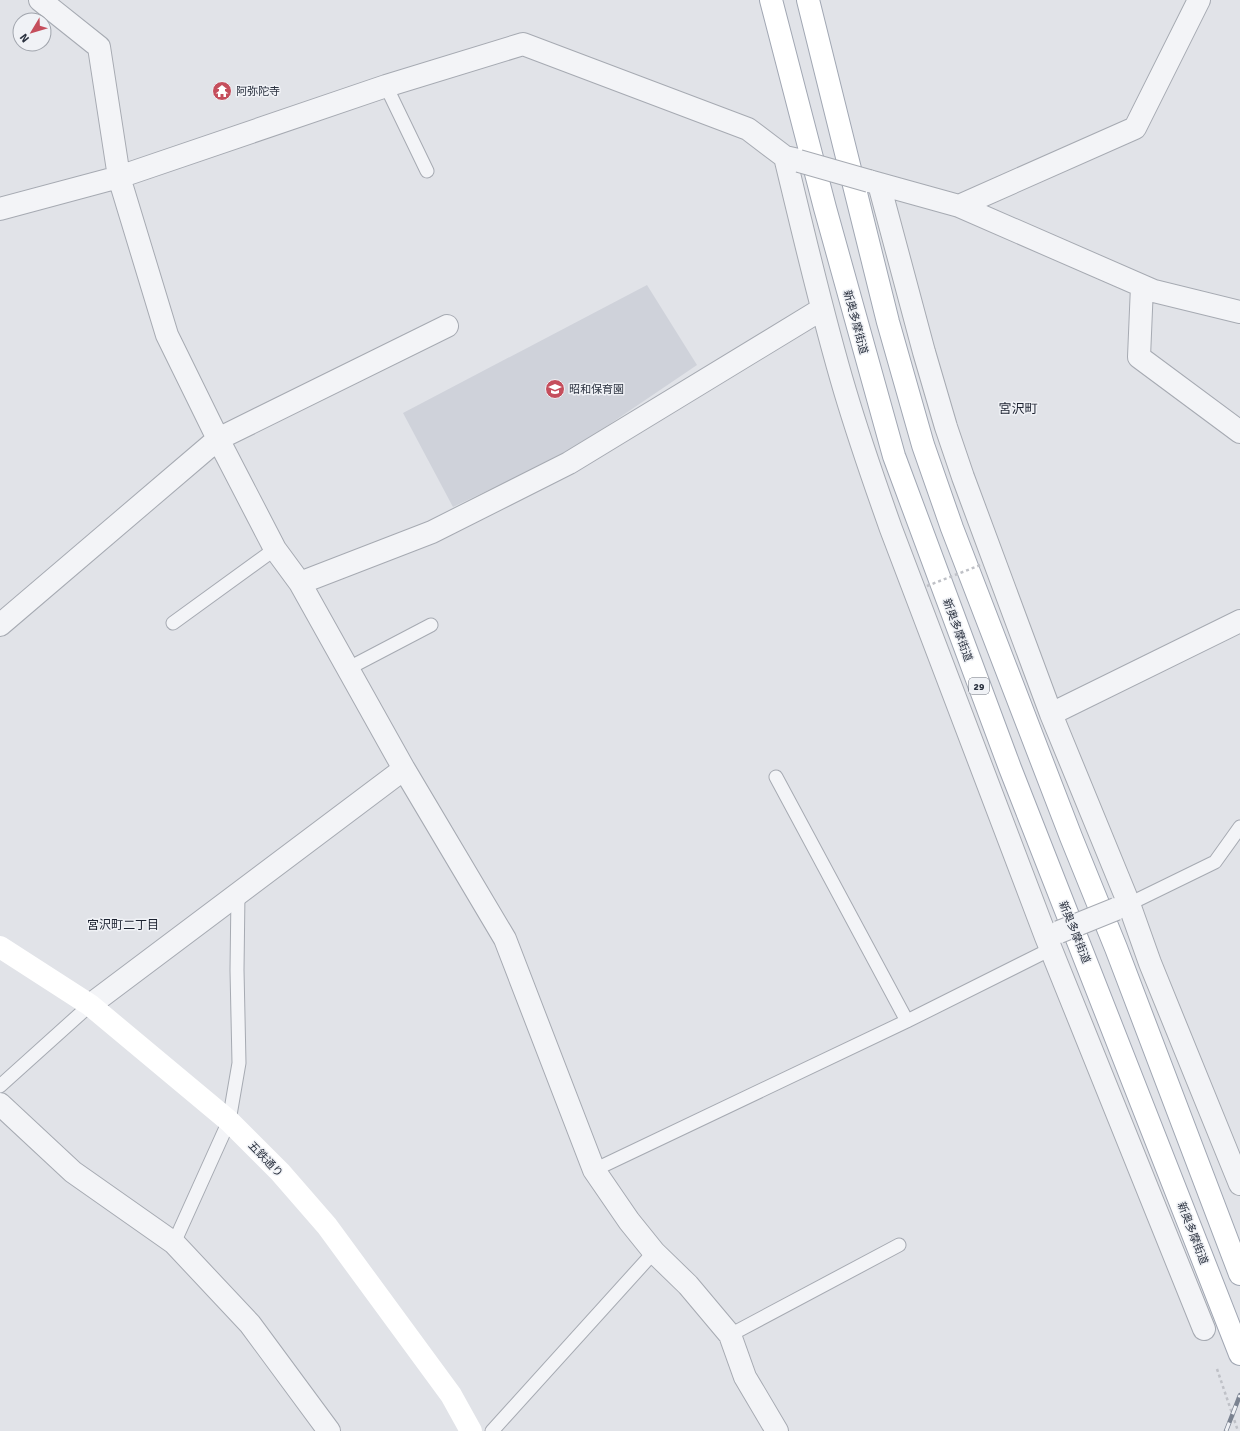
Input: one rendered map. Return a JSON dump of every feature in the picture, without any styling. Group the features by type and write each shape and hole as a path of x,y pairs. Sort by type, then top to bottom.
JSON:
{"main road":[{"name":"新奥多摩街道","path":"771,0 825,208 894,456 1010,768 1240,1354"},
{"path":"808,0 886,314 923,445 952,528 1070,837 1116,948 1240,1274"},
{"name":"五鉄通り","path":"0,946 90,1005 229,1121 280,1172 326,1226 451,1394 470,1431"}],"street":[{"path":"40,0 99,47 119,177 167,335 218,439 275,549 300,583 404,769 504,939 594,1170 629,1222 654,1252 688,1285 730,1335 745,1377 777,1431"},
{"path":"959,206 1135,128 1200,0"},
{"path":"0,209 119,177 386,86 523,44 748,129 792,159 959,206 1154,291 1240,312"},
{"path":"792,159 822,309 845,391 890,530 1204,1329"},
{"path":"874,182 946,427 963,477 1122,907 1153,970 1240,1184"},
{"path":"1142,286 1139,357 1240,432"},
{"path":"300,583 432,532 569,463 822,309"},
{"path":"0,625 218,439 447,326"},
{"path":"1051,714 1240,621"},
{"path":"90,1005 404,769"},
{"path":"1052,939 1122,907"},
{"path":"0,1104 73,1172 174,1242 250,1324 329,1431"}],"lane":[{"path":"386,86 427,171"},
{"path":"173,623 275,549"},
{"path":"347,669 431,625"},
{"path":"776,777 907,1021"},
{"path":"1122,907 1215,862 1240,827"},
{"path":"174,1242 229,1121 239,1063 237,970 238,893"},
{"path":"594,1170 907,1021 1052,939"},
{"path":"0,1086 90,1005"},
{"path":"730,1335 899,1244"},
{"path":"492,1431 654,1252"}],"path":[{"path":"926,586 983,564"},
{"path":"1204,1329 1238,1431"}],"shaded area":[{"name":"昭和保育園","path":"647,285 697,365 567,453 453,507 403,413"}],"railway":[{"path":"1226,1431 1240,1395"}],"place":[{"name":"阿弥陀寺","path":"222,91"},
{"name":"昭和保育園","path":"555,389"}],"district":[{"name":"宮沢町","path":"1018,408"},
{"name":"宮沢町二丁目","path":"123,925"}]}
